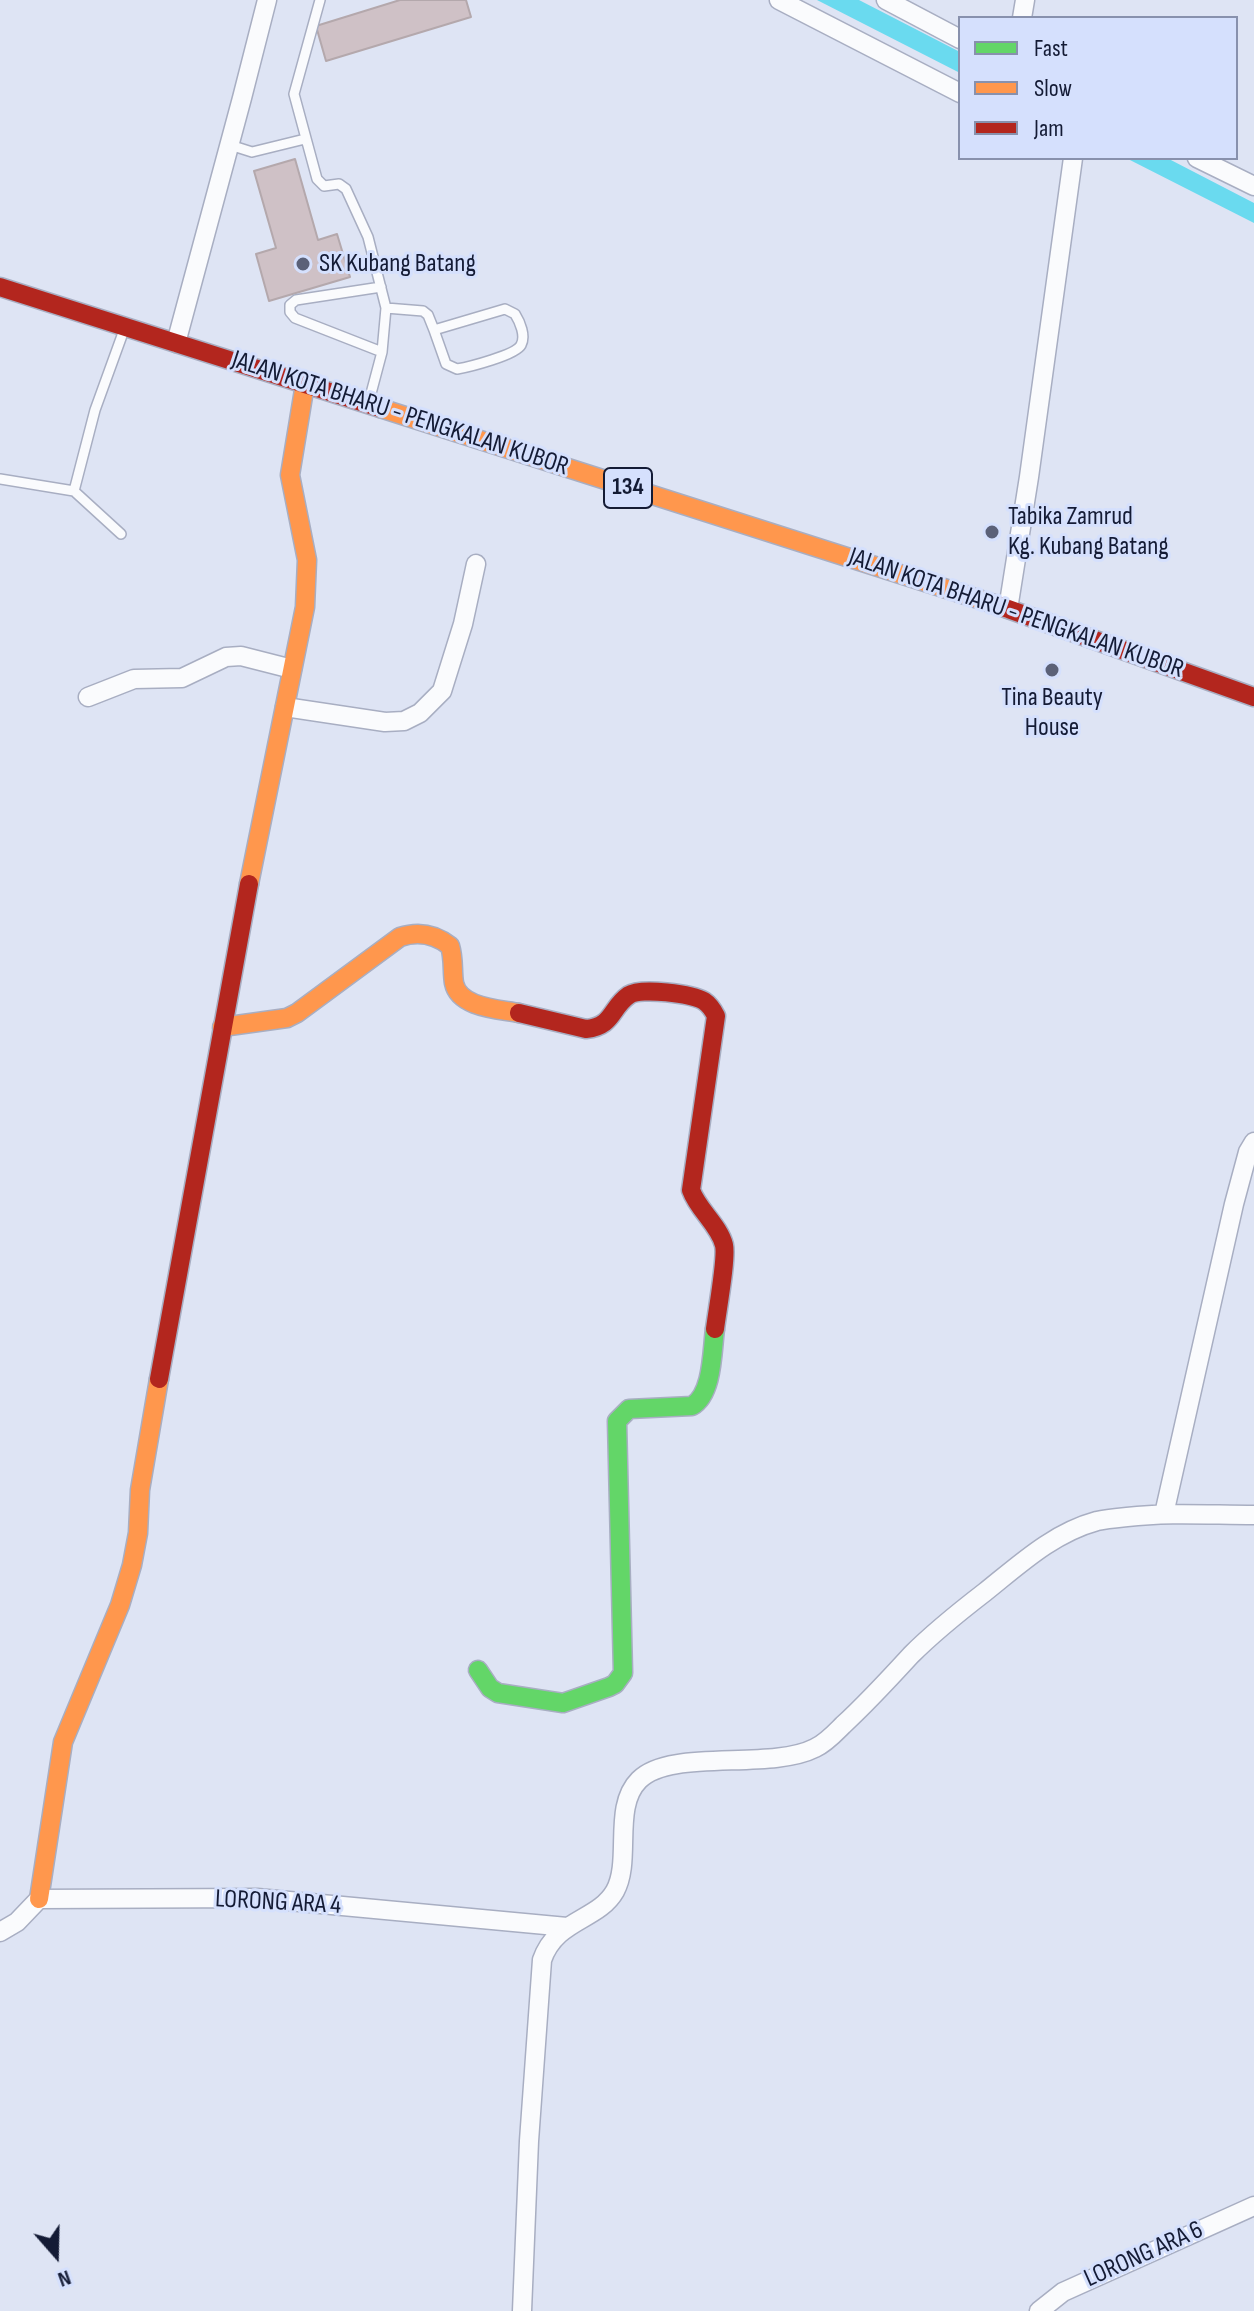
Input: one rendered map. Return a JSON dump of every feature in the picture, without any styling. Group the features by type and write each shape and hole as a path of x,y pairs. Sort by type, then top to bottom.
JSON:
{"street":[{"path":"176,343 267,0"},
{"path":"779,0 958,92"},
{"path":"886,0 958,38"},
{"path":"1008,609 1073,160"},
{"path":"1201,160 1254,186"},
{"name":"JALAN KOTA BHARU - PENGKALAN KUBOR","path":"0,287 1008,609 1254,697"},
{"path":"0,1932 17,1922 39,1899 63,1742 120,1605 132,1565 147,1447 222,1027 305,607 307,560 290,475 305,384"},
{"path":"285,707 385,722 404,721 420,713 442,691 463,624 476,564"},
{"path":"88,697 134,679 182,678 226,657 241,656 292,669"},
{"path":"222,1027 292,1016 400,937 411,933 437,937 450,946 455,961 454,987 463,999 470,1002 586,1029 604,1025 624,1000 639,991 698,999 713,1008 716,1024 691,1190 725,1248 707,1388 699,1402 692,1406 629,1409 617,1421 623,1673 615,1684 563,1703 498,1693 490,1688 478,1670"},
{"path":"1164,1514 1234,1204 1248,1152 1254,1142"},
{"path":"522,2311 529,2141 542,1960 554,1938 603,1905 614,1893 621,1877 625,1809 637,1781 653,1770 676,1763 738,1762 815,1748 856,1713 929,1636 1050,1540 1097,1521 1164,1514 1254,1515"},
{"name":"LORONG ARA 4","path":"39,1899 257,1898 567,1927"},
{"name":"LORONG ARA 6","path":"1039,2311 1063,2292 1254,2206"}],"lane":[{"path":"320,0 294,94 320,184 339,184 346,189 368,237 381,287 386,308 382,352 368,404"},
{"path":"230,145 252,152 305,139"},
{"path":"381,287 296,300 290,305 290,312 295,318 382,352"},
{"path":"386,308 423,311 431,320 434,330 446,364 457,369 512,353 518,350 523,339 515,314 505,309 434,330"},
{"path":"74,491 95,410 125,327"},
{"path":"0,479 74,491 121,534"}],"water":[{"path":"817,0 859,0 958,51 958,72"},
{"path":"1130,160 1171,160 1254,203 1254,223"}],"building":[{"path":"400,0 466,0 471,17 326,61 316,26"},
{"path":"295,159 318,240 337,234 350,277 269,301 256,254 276,248 254,171"}],"traffic: fast":[{"path":"478,1670 490,1688 498,1693 563,1703 609,1687 623,1673 617,1421 629,1409 692,1406 699,1400 708,1382 715,1329"}],"traffic: slow":[{"path":"249,884 305,607 307,560 290,475 305,384"},
{"path":"380,408 997,605"},
{"path":"222,1027 287,1018 400,937 413,934 432,936 450,946 454,983 463,998 481,1006 519,1013"},
{"path":"39,1899 63,1742 120,1605 132,1565 138,1533 140,1490 159,1379"}],"traffic: jam":[{"path":"0,287 380,408"},
{"path":"997,605 1254,697"},
{"path":"159,1379 249,884"},
{"path":"519,1013 586,1029 602,1024 629,995 666,992 704,1001 716,1016 691,1190 724,1245 715,1329"}],"place":[{"name":"SK Kubang Batang","path":"303,264"},
{"name":"Tabika Zamrud Kg. Kubang Batang","path":"992,532"},
{"name":"Tina Beauty House","path":"1052,670"}]}
